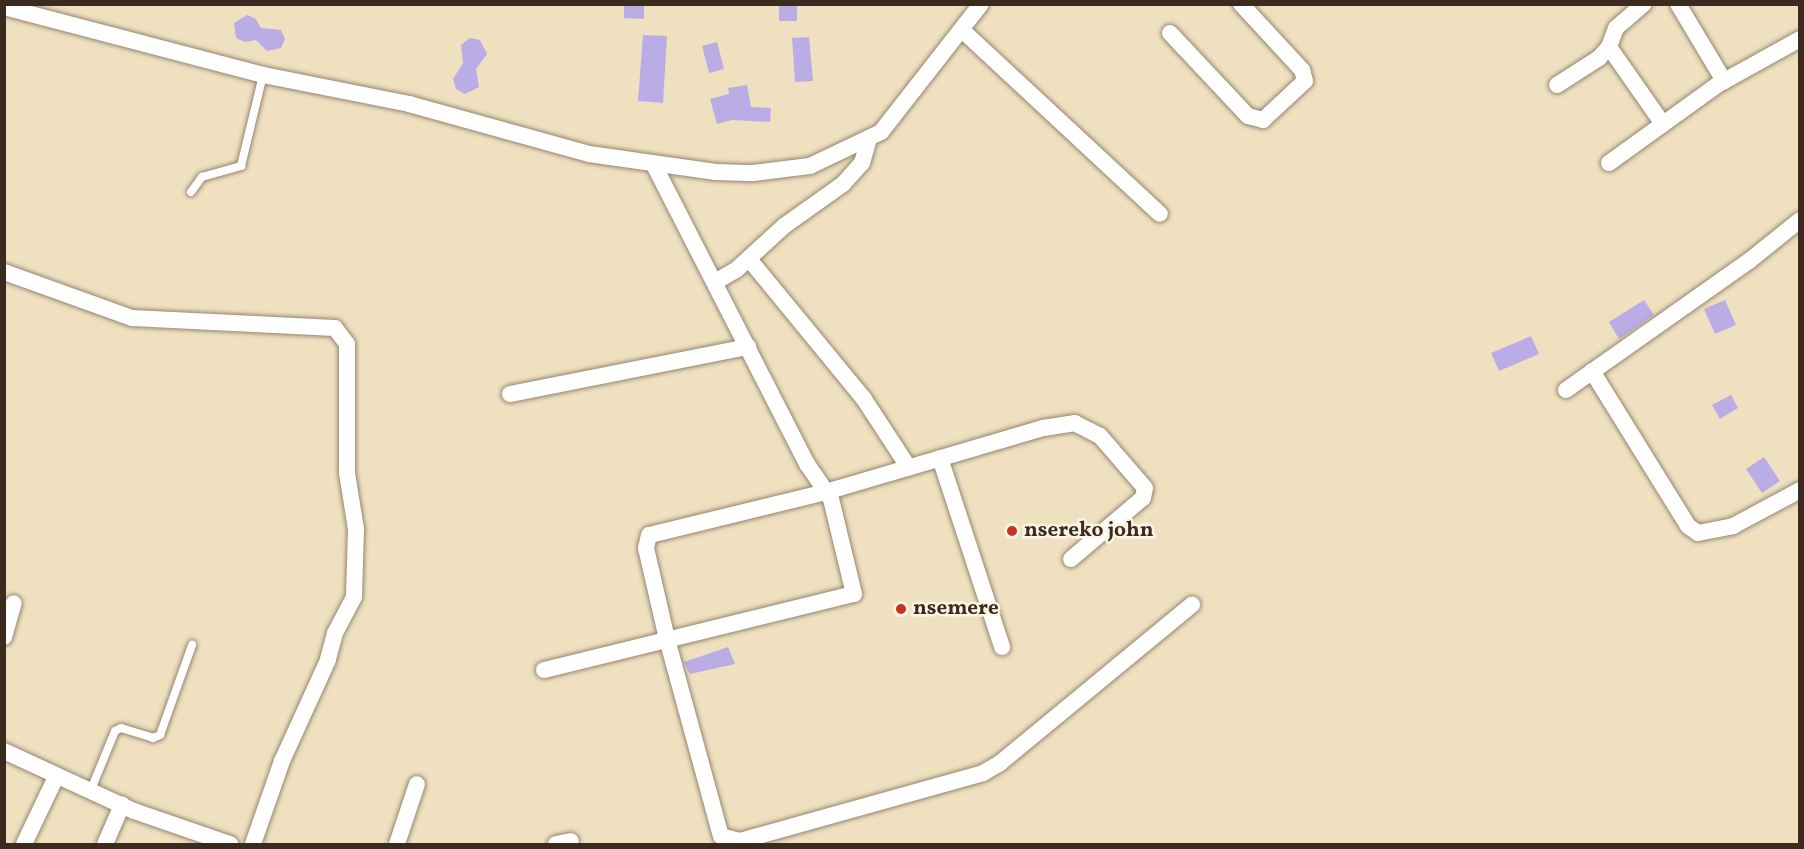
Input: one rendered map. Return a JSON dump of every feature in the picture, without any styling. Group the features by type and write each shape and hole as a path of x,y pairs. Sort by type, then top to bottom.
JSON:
{"street":[{"path":"4,7 28,9 263,75 409,104 589,154 716,172 784,170 810,166 870,139 889,124 981,4"},
{"path":"1170,33 1248,116 1263,120 1305,81 1302,70 1241,4"},
{"path":"1557,85 1609,47 1616,28 1644,4"},
{"path":"1678,4 1724,81"},
{"path":"962,30 1160,214"},
{"path":"1609,163 1724,81 1800,39"},
{"path":"1609,47 1663,124"},
{"path":"714,282 749,259 784,226 854,174 866,155 870,139"},
{"path":"544,670 854,594 835,510 807,464 654,165"},
{"path":"1566,390 1749,261 1800,220"},
{"path":"749,259 864,399 909,468"},
{"path":"4,272 132,318 334,328 347,344 347,472 356,529 354,597 335,633 328,660 282,761 253,844"},
{"path":"510,394 748,347"},
{"path":"1593,371 1688,526 1698,533 1733,526 1800,490"},
{"path":"1071,559 1145,493 1141,479 1100,436 1075,423 1060,423 826,492 649,535 646,548 667,639 717,829 726,840 740,841 982,773 1000,764 1192,605"},
{"path":"940,458 1002,647"},
{"path":"4,637 14,603"},
{"path":"4,751 56,777 122,805 186,838 230,844"},
{"path":"24,844 56,777"},
{"path":"397,844 417,784"},
{"path":"105,844 122,805"}],"lane":[{"path":"191,192 202,177 241,166 263,75"},
{"path":"90,792 116,731 121,728 153,738 160,735 192,645"}],"building":[{"path":"624,4 644,4 644,19 624,18"},
{"path":"779,4 797,4 797,21 779,21"},
{"path":"247,15 256,19 261,28 281,30 285,39 281,48 267,51 256,40 245,42 236,38 234,23"},
{"path":"643,35 667,36 663,103 638,101"},
{"path":"809,37 813,81 795,82 792,38"},
{"path":"470,38 480,40 487,54 476,69 479,87 465,94 456,89 453,79 463,63 461,45"},
{"path":"717,42 724,69 709,73 702,46"},
{"path":"747,85 751,107 771,108 770,122 732,120 717,124 710,99 729,94 728,88"},
{"path":"1644,300 1654,315 1619,339 1609,322"},
{"path":"1725,300 1736,325 1715,334 1704,309"},
{"path":"1531,336 1539,354 1499,371 1491,353"},
{"path":"1731,395 1738,408 1720,419 1712,405"},
{"path":"1764,457 1780,481 1762,493 1746,469"},
{"path":"728,647 735,664 690,674 684,662"}],"place":[{"name":"nsereko john","path":"1012,531"},
{"name":"nsemere","path":"901,609"}]}
